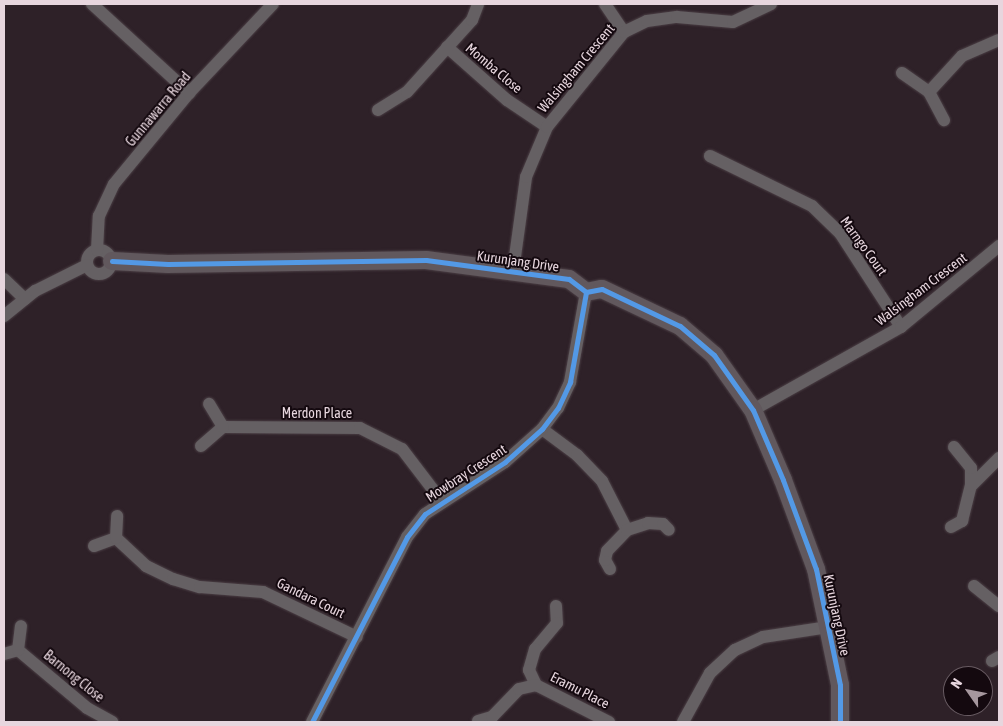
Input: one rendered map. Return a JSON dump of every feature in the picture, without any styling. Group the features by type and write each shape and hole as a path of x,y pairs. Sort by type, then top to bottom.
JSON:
{"street":[{"path":"92,4 189,93"},
{"name":"Gunnawarra Road","path":"97,250 99,216 114,184 189,93 273,4"},
{"name":"Momba Close","path":"378,110 407,92 472,20 478,4"},
{"path":"605,4 624,32"},
{"name":"Walsingham Crescent","path":"513,271 526,178 547,127 624,32 647,22 677,18 733,22 771,4"},
{"path":"929,92 962,56 999,40"},
{"name":"Momba Close","path":"447,47 507,100 547,127"},
{"path":"902,73 929,92 944,120"},
{"name":"Marngo Court","path":"710,156 812,206 840,233 901,327"},
{"name":"Walsingham Crescent","path":"753,410 901,327 999,246"},
{"path":"97,250 108,254 112,261 103,274 95,274 87,265 88,257 97,250"},
{"name":"Kurunjang Drive","path":"112,261 171,264 426,260 569,279 586,292 602,289 680,326 714,355 753,410 816,569 840,685 840,722"},
{"path":"4,316 25,299 69,271 87,265"},
{"path":"4,279 25,299"},
{"name":"Mowbray Crescent","path":"312,722 406,538 441,500 506,462 542,429 570,382 586,292"},
{"path":"201,446 223,427 209,404"},
{"name":"Merdon Place","path":"223,427 360,428 402,449 441,500"},
{"path":"542,429 577,454 602,481 627,530"},
{"path":"951,527 962,521 971,486 971,468 954,447"},
{"path":"971,486 999,458"},
{"path":"94,546 116,538 117,516"},
{"path":"610,569 605,560 607,551 627,530 648,523 664,524 669,530"},
{"name":"Gandara Court","path":"116,538 146,566 173,579 200,587 264,592 357,637"},
{"path":"974,586 999,606"},
{"name":"Eramu Place","path":"536,685 530,670 536,649 557,623 556,606"},
{"path":"4,654 18,650 21,626"},
{"path":"683,722 710,673 735,650 763,637 828,627"},
{"name":"Barnong Close","path":"18,650 86,708 112,722"},
{"name":"Eramu Place","path":"478,720 492,717 519,689 536,685 609,722"}],"cycle path":[{"path":"112,261 168,264 426,260 569,279 586,292 602,289 680,326 714,355 753,410 783,480 816,569 840,685 840,722"},
{"path":"312,722 407,537 425,514 505,462 542,429 558,408 570,382 586,292"}]}
